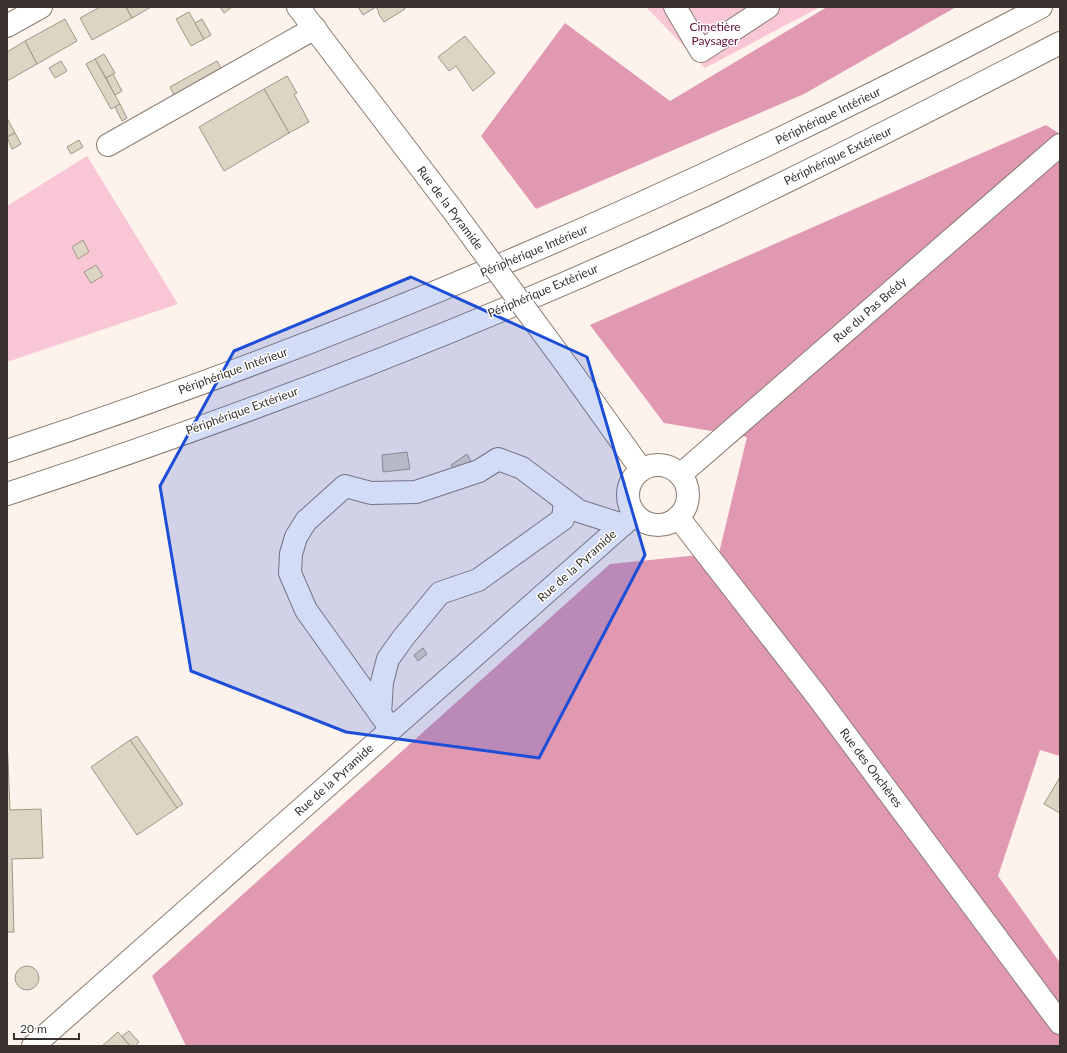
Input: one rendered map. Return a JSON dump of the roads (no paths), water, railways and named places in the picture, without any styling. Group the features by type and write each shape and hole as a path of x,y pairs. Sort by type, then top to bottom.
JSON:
{"main road":[{"path":"7,26 41,7"},
{"name":"Rue de la Pyramide","path":"298,7 451,208 568,367 641,470"},
{"path":"675,7 701,50 768,7"},
{"name":"Périphérique Intérieur","path":"7,451 139,406 310,343 526,255 774,143 889,86 1042,7"},
{"path":"108,145 315,28"},
{"name":"Périphérique Extérieur","path":"7,494 211,422 406,349 607,264 784,182 899,126 1060,43"},
{"name":"Rue du Pas Brédy","path":"680,475 1060,145"},
{"path":"385,722 306,610 290,573 291,554 296,537 306,521 345,486 371,493 416,492 479,471 498,459 522,468 579,510 629,520 641,520 656,524 664,524 678,517 686,504 688,496 684,481 680,475 666,466 657,464 641,470 633,477 629,487 629,520"},
{"path":"385,722 382,682 388,659 402,638 440,593 478,580 563,519 565,501"},
{"name":"Rue des Onchères","path":"678,517 817,696 1060,1023"},
{"name":"Rue de la Pyramide","path":"33,1046 385,722 629,520"}],"park label":[{"name":"Cimetière Paysager","path":"715,34"}]}
